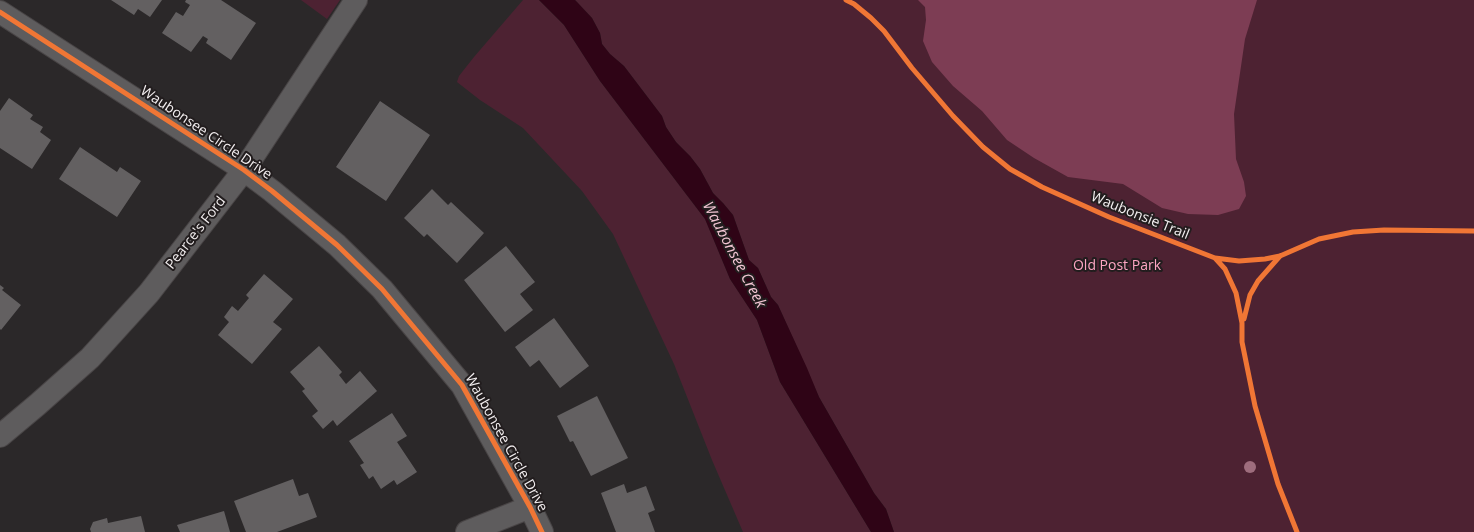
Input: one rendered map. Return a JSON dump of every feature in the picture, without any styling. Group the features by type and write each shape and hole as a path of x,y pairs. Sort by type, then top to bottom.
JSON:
{"street":[{"name":"Pearce's Ford","path":"0,436 37,406 90,358 149,292 244,170 356,0"},
{"name":"Waubonsee Circle Drive","path":"0,12 244,170 272,191 337,245 387,295 462,385 530,507 542,532"},
{"path":"467,532 530,507"}],"green space":[{"path":"301,0 340,0 327,19"},
{"path":"523,0 539,0 564,25 600,81 705,219 730,279 757,320 780,382 871,532 743,532 712,460 674,364 613,234 582,191 523,128 480,100 457,82 459,76 474,57"},
{"name":"Old Post Park","path":"575,0 1474,0 1474,532 894,532 886,509 874,493 819,397 778,305 771,297 758,268 749,260 733,215 713,193 700,169 676,142 666,127 662,116 624,66 610,54 602,44 600,33 592,18"}],"shaded area":[{"path":"918,0 1257,0 1245,39 1234,114 1236,159 1244,182 1246,196 1239,209 1218,215 1188,214 1162,208 1123,184 1068,177 1034,158 1007,140 982,111 953,86 932,62 923,41 926,20 925,7"}],"water":[{"name":"Waubonsee Creek","path":"539,0 575,0 592,18 600,33 602,44 610,54 624,66 662,116 666,127 676,142 700,169 713,193 733,215 749,260 758,268 771,297 778,305 819,397 874,493 886,509 894,532 871,532 780,382 757,320 730,279 705,219 600,81 564,25"}],"building":[{"path":"111,0 162,0 150,17 138,9 134,15"},
{"path":"186,0 221,0 256,23 231,60 206,43 208,39 203,36 191,52 162,33 176,12 183,16 190,5 185,2"},
{"path":"9,98 33,115 30,119 43,127 40,132 51,140 32,169 0,148 0,111"},
{"path":"380,101 430,135 386,201 336,167"},
{"path":"80,147 117,172 120,167 141,181 117,217 59,179"},
{"path":"432,189 448,205 451,202 484,233 457,263 427,234 424,237 404,218"},
{"path":"506,246 535,282 520,294 533,310 505,332 464,280"},
{"path":"264,274 293,299 273,322 282,329 252,364 218,335 229,322 224,317 232,306 238,311 249,298 246,295"},
{"path":"0,285 4,288 2,290 21,305 1,330 0,329"},
{"path":"554,318 589,366 560,388 539,360 530,367 515,347"},
{"path":"319,346 342,372 339,375 346,384 360,371 377,391 337,426 333,420 323,429 312,416 318,411 302,391 305,389 290,372"},
{"path":"597,396 628,458 591,476 573,441 570,442 557,416"},
{"path":"392,413 407,436 397,442 417,472 397,485 394,480 381,489 373,476 369,479 360,465 364,463 349,441"},
{"path":"293,479 299,496 308,493 317,517 277,532 246,532 234,501"},
{"path":"624,484 627,493 646,486 655,510 648,513 655,532 616,532 601,493"},
{"path":"224,511 230,532 180,532 177,525"},
{"path":"141,516 145,532 91,532 90,529 93,522 107,518 108,523"}],"cycle path":[{"name":"Waubonsie Trail","path":"846,0 854,4 884,31 912,68 953,116 983,147 1010,169 1042,187 1109,217 1215,258 1225,269 1236,293 1242,323 1242,342 1255,406 1278,484 1297,532"},
{"path":"0,12 244,170 272,191 337,245 382,289 462,385 530,507 542,532"},
{"path":"1215,258 1239,261 1265,259 1280,256 1319,239 1353,232 1384,230 1474,231"},
{"path":"1244,319 1250,295 1258,281 1280,256"}]}
